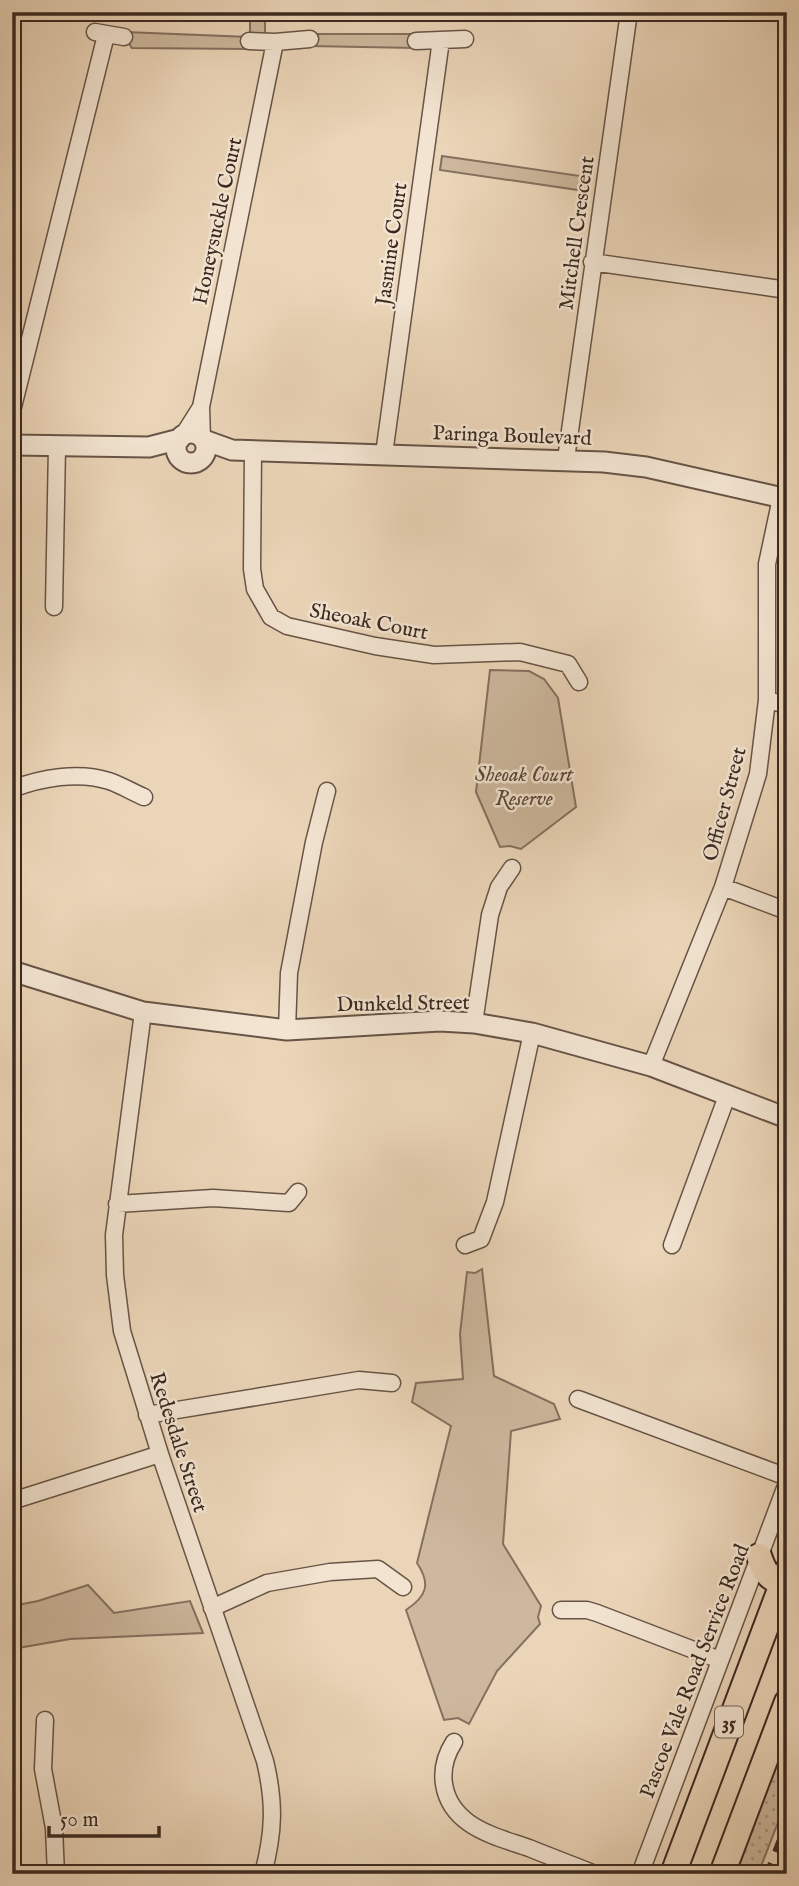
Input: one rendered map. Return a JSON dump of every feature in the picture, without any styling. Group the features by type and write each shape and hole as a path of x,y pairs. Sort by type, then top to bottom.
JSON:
{"main road":[{"path":"759,1556 767,1575 773,1580 785,1579"},
{"name":"35","path":"673,1874 785,1579"},
{"name":"35","path":"722,1874 787,1702"}],"street":[{"name":"Mitchell Crescent","path":"566,459 629,12"},
{"path":"12,411 100,34 124,37"},
{"path":"248,41 310,39"},
{"path":"416,41 465,39"},
{"name":"Jasmine Court","path":"384,454 440,40"},
{"name":"Honeysuckle Court","path":"203,446 201,407 275,42"},
{"path":"592,262 787,290"},
{"name":"Honeysuckle Court","path":"181,438 201,407"},
{"path":"12,445 149,447 192,433 203,446 191,463 149,447"},
{"path":"180,459 176,449 181,438"},
{"path":"54,610 57,446"},
{"name":"Paringa Boulevard","path":"203,446 253,451 566,459 646,467 784,499"},
{"name":"Sheoak Court","path":"253,451 252,569 255,589 271,617 287,626 317,635 434,655 520,652 536,655 568,664 579,682"},
{"name":"Officer Street","path":"651,1066 723,887 758,774 767,699 767,564 784,499"},
{"path":"767,699 787,705"},
{"path":"12,789 33,781 71,777 107,780 144,797"},
{"path":"286,1030 289,973 314,842 327,791"},
{"path":"474,1023 490,915 499,887 512,868"},
{"path":"723,887 787,911"},
{"name":"Dunkeld Street","path":"12,971 143,1012 286,1030 440,1021 532,1032 651,1066 787,1118"},
{"name":"Redesdale Street","path":"143,1012 114,1235 115,1275 122,1331 147,1415 265,1761 271,1785 274,1817 263,1874"},
{"path":"465,1245 481,1239 495,1202 532,1032"},
{"path":"672,1245 727,1096"},
{"path":"117,1204 213,1198 289,1203 298,1192"},
{"path":"147,1415 359,1380 392,1383"},
{"path":"578,1399 787,1477"},
{"path":"12,1501 160,1454"},
{"name":"Pascoe Vale Road Service Road","path":"640,1874 787,1483"},
{"path":"212,1608 267,1583 330,1572 378,1569 403,1587"},
{"path":"561,1609 597,1613 720,1660"},
{"path":"45,1720 43,1769 54,1828 56,1874"},
{"path":"454,1742 446,1754 442,1775 447,1796 455,1810 469,1823 486,1832 594,1874"}],"green space":[{"path":"250,12 265,12 265,33 255,40 250,31"},
{"path":"125,32 249,37 248,49 132,48 124,37"},
{"path":"311,34 413,34 414,48 310,46"},
{"path":"442,156 587,177 585,191 440,170"},
{"name":"Sheoak Court Reserve","path":"490,670 529,671 544,679 558,698 576,807 521,849 500,847 476,792"},
{"path":"482,1269 494,1376 554,1404 560,1419 511,1431 503,1544 541,1606 538,1617 540,1624 497,1671 469,1724 458,1718 444,1720 406,1610 419,1600 425,1589 424,1577 417,1563 451,1426 412,1402 416,1383 463,1379 460,1334 467,1272 475,1273"},
{"path":"88,1585 114,1613 190,1601 203,1633 70,1639 12,1649 12,1606 38,1601"},
{"path":"787,1736 787,1799 758,1874 734,1874"}],"railway":[{"path":"766,1874 787,1819"}]}
